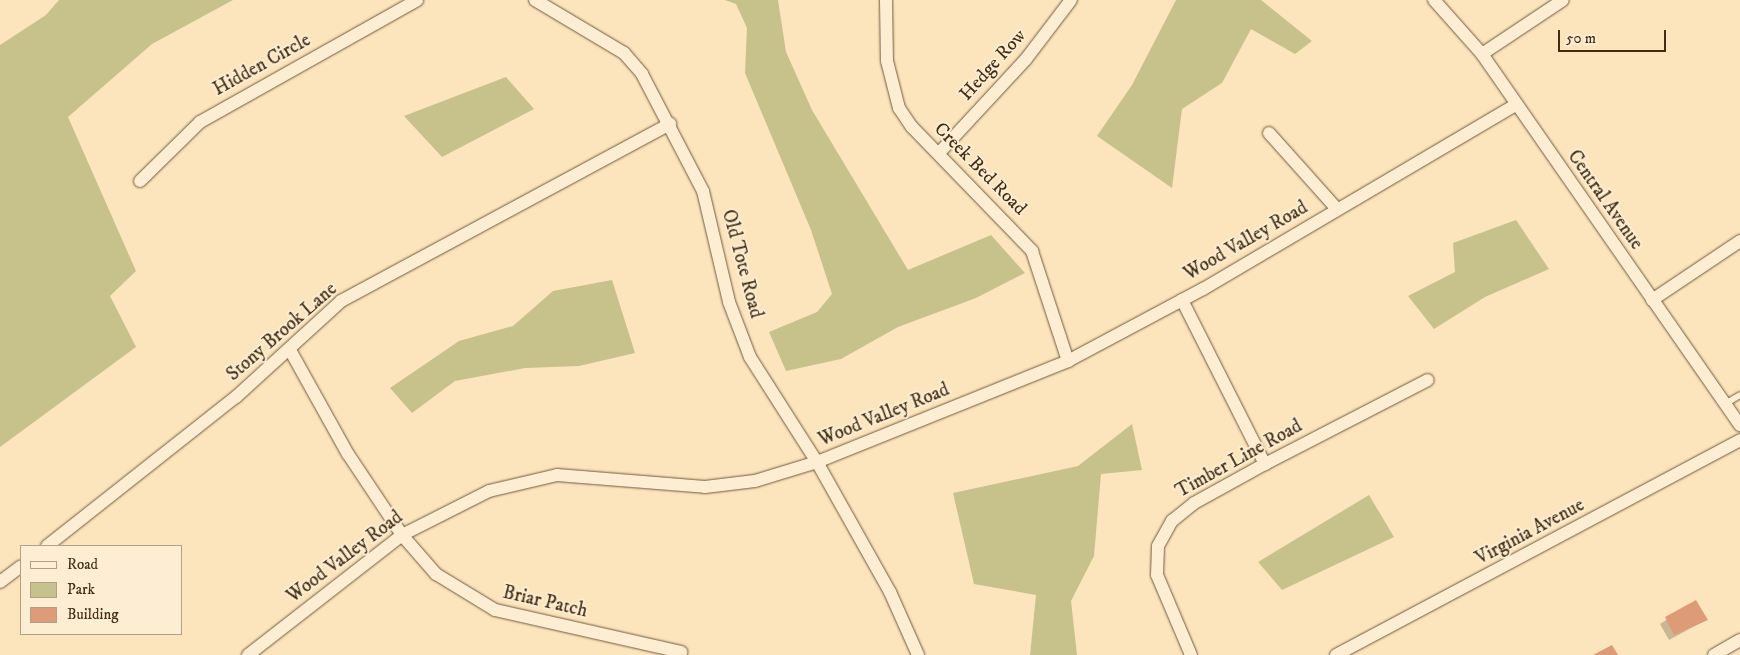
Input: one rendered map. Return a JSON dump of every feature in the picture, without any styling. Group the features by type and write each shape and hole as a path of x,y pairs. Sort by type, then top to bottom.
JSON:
{"street":[{"name":"Hidden Circle","path":"140,181 200,122 417,0"},
{"name":"Old Tote Road","path":"535,0 624,53 670,124 703,191 729,302 750,356 817,462 890,592 918,655"},
{"name":"Creek Bed Road","path":"886,0 887,61 899,108 938,153 1032,252 1068,361"},
{"name":"Hedge Row","path":"938,153 1026,59 1071,0"},
{"name":"Central Avenue","path":"1434,0 1482,54 1515,105 1740,425"},
{"path":"1482,54 1563,0"},
{"name":"Wood Valley Road","path":"248,655 402,535 461,502 525,479 600,476 704,487 755,481 817,462 1068,361 1182,300 1515,105"},
{"name":"Stony Brook Lane","path":"48,545 290,350 341,301 670,124"},
{"path":"1269,133 1337,210"},
{"path":"1652,300 1740,241"},
{"path":"1182,300 1265,464"},
{"name":"Briar Patch","path":"290,350 348,454 402,535 436,574 495,610 681,652"},
{"name":"Timber Line Road","path":"1191,655 1157,575 1161,540 1182,511 1265,464 1428,380"},
{"name":"Virginia Avenue","path":"1336,655 1740,440"},
{"path":"0,582 20,567"},
{"path":"1714,655 1740,640"}],"lane":[{"path":"1725,404 1740,395"}],"green space":[{"path":"59,0 233,0 152,44 68,117 136,271 110,296 136,347 0,447 0,45 46,15"},
{"path":"725,0 778,0 786,52 812,110 908,270 991,235 1025,273 976,298 898,327 841,359 786,371 769,332 817,312 832,294 811,230 745,73 747,28 736,4"},
{"path":"1176,0 1261,0 1312,41 1295,54 1251,29 1222,83 1182,109 1172,188 1097,136 1132,85"},
{"path":"506,77 534,109 442,157 404,116"},
{"path":"1516,220 1549,269 1485,297 1434,329 1408,296 1455,272 1453,243"},
{"path":"612,280 635,353 579,366 525,368 455,381 412,413 390,388 459,341 513,326 553,291"},
{"path":"1132,424 1142,470 1101,474 1094,556 1071,601 1077,655 1030,655 1036,595 974,584 953,493 1078,466"},
{"path":"1369,495 1394,537 1282,590 1258,562"}],"building":[{"path":"1696,600 1708,620 1674,635 1665,617"},
{"path":"1612,645 1618,655 1593,655"}]}
